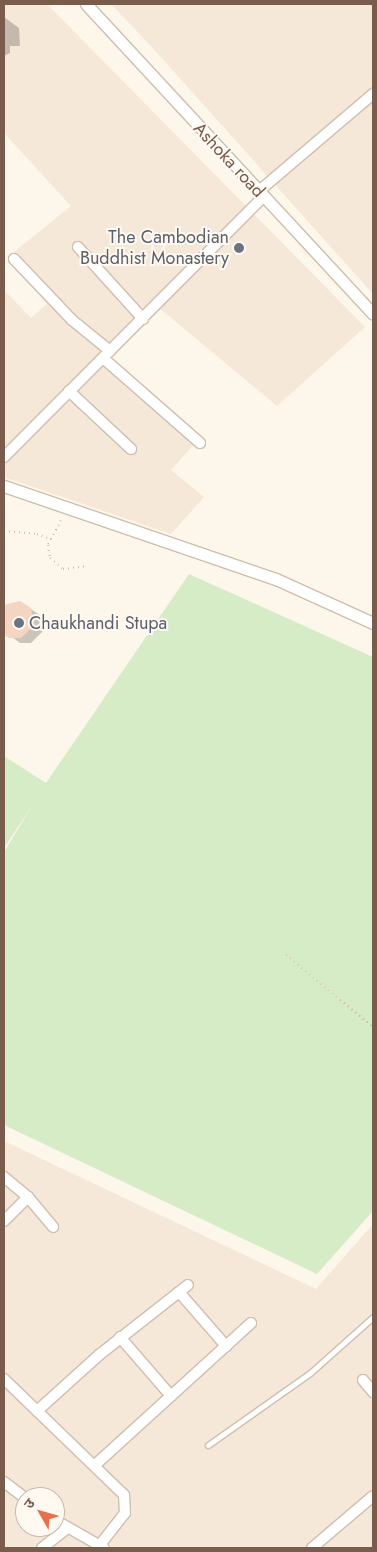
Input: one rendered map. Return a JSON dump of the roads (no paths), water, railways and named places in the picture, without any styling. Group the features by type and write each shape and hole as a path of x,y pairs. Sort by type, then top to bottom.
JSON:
{"street":[{"name":"Ashoka road","path":"86,4 373,314"},
{"path":"4,457 68,391 143,319 261,194 373,94"},
{"path":"78,247 143,319"},
{"path":"14,259 106,355 200,443"},
{"path":"68,391 131,449"},
{"path":"4,486 70,506 276,579 373,623"},
{"path":"4,1177 28,1197 52,1227"},
{"path":"4,1221 28,1197"},
{"path":"37,1411 120,1338 188,1285"},
{"path":"179,1292 226,1346"},
{"path":"95,1465 251,1323"},
{"path":"120,1338 171,1396"},
{"path":"363,1380 373,1392"},
{"path":"5,1383 95,1465 120,1490 126,1502 121,1518 102,1547 65,1526"},
{"path":"4,1482 15,1490"},
{"path":"312,1548 373,1496"},
{"path":"42,1548 68,1528"}],"lane":[{"path":"208,1445 310,1374 373,1317"}],"place":[{"name":"The Cambodian Buddhist Monastery","path":"239,248"},
{"name":"Chaukhandi Stupa","path":"19,623"}]}
